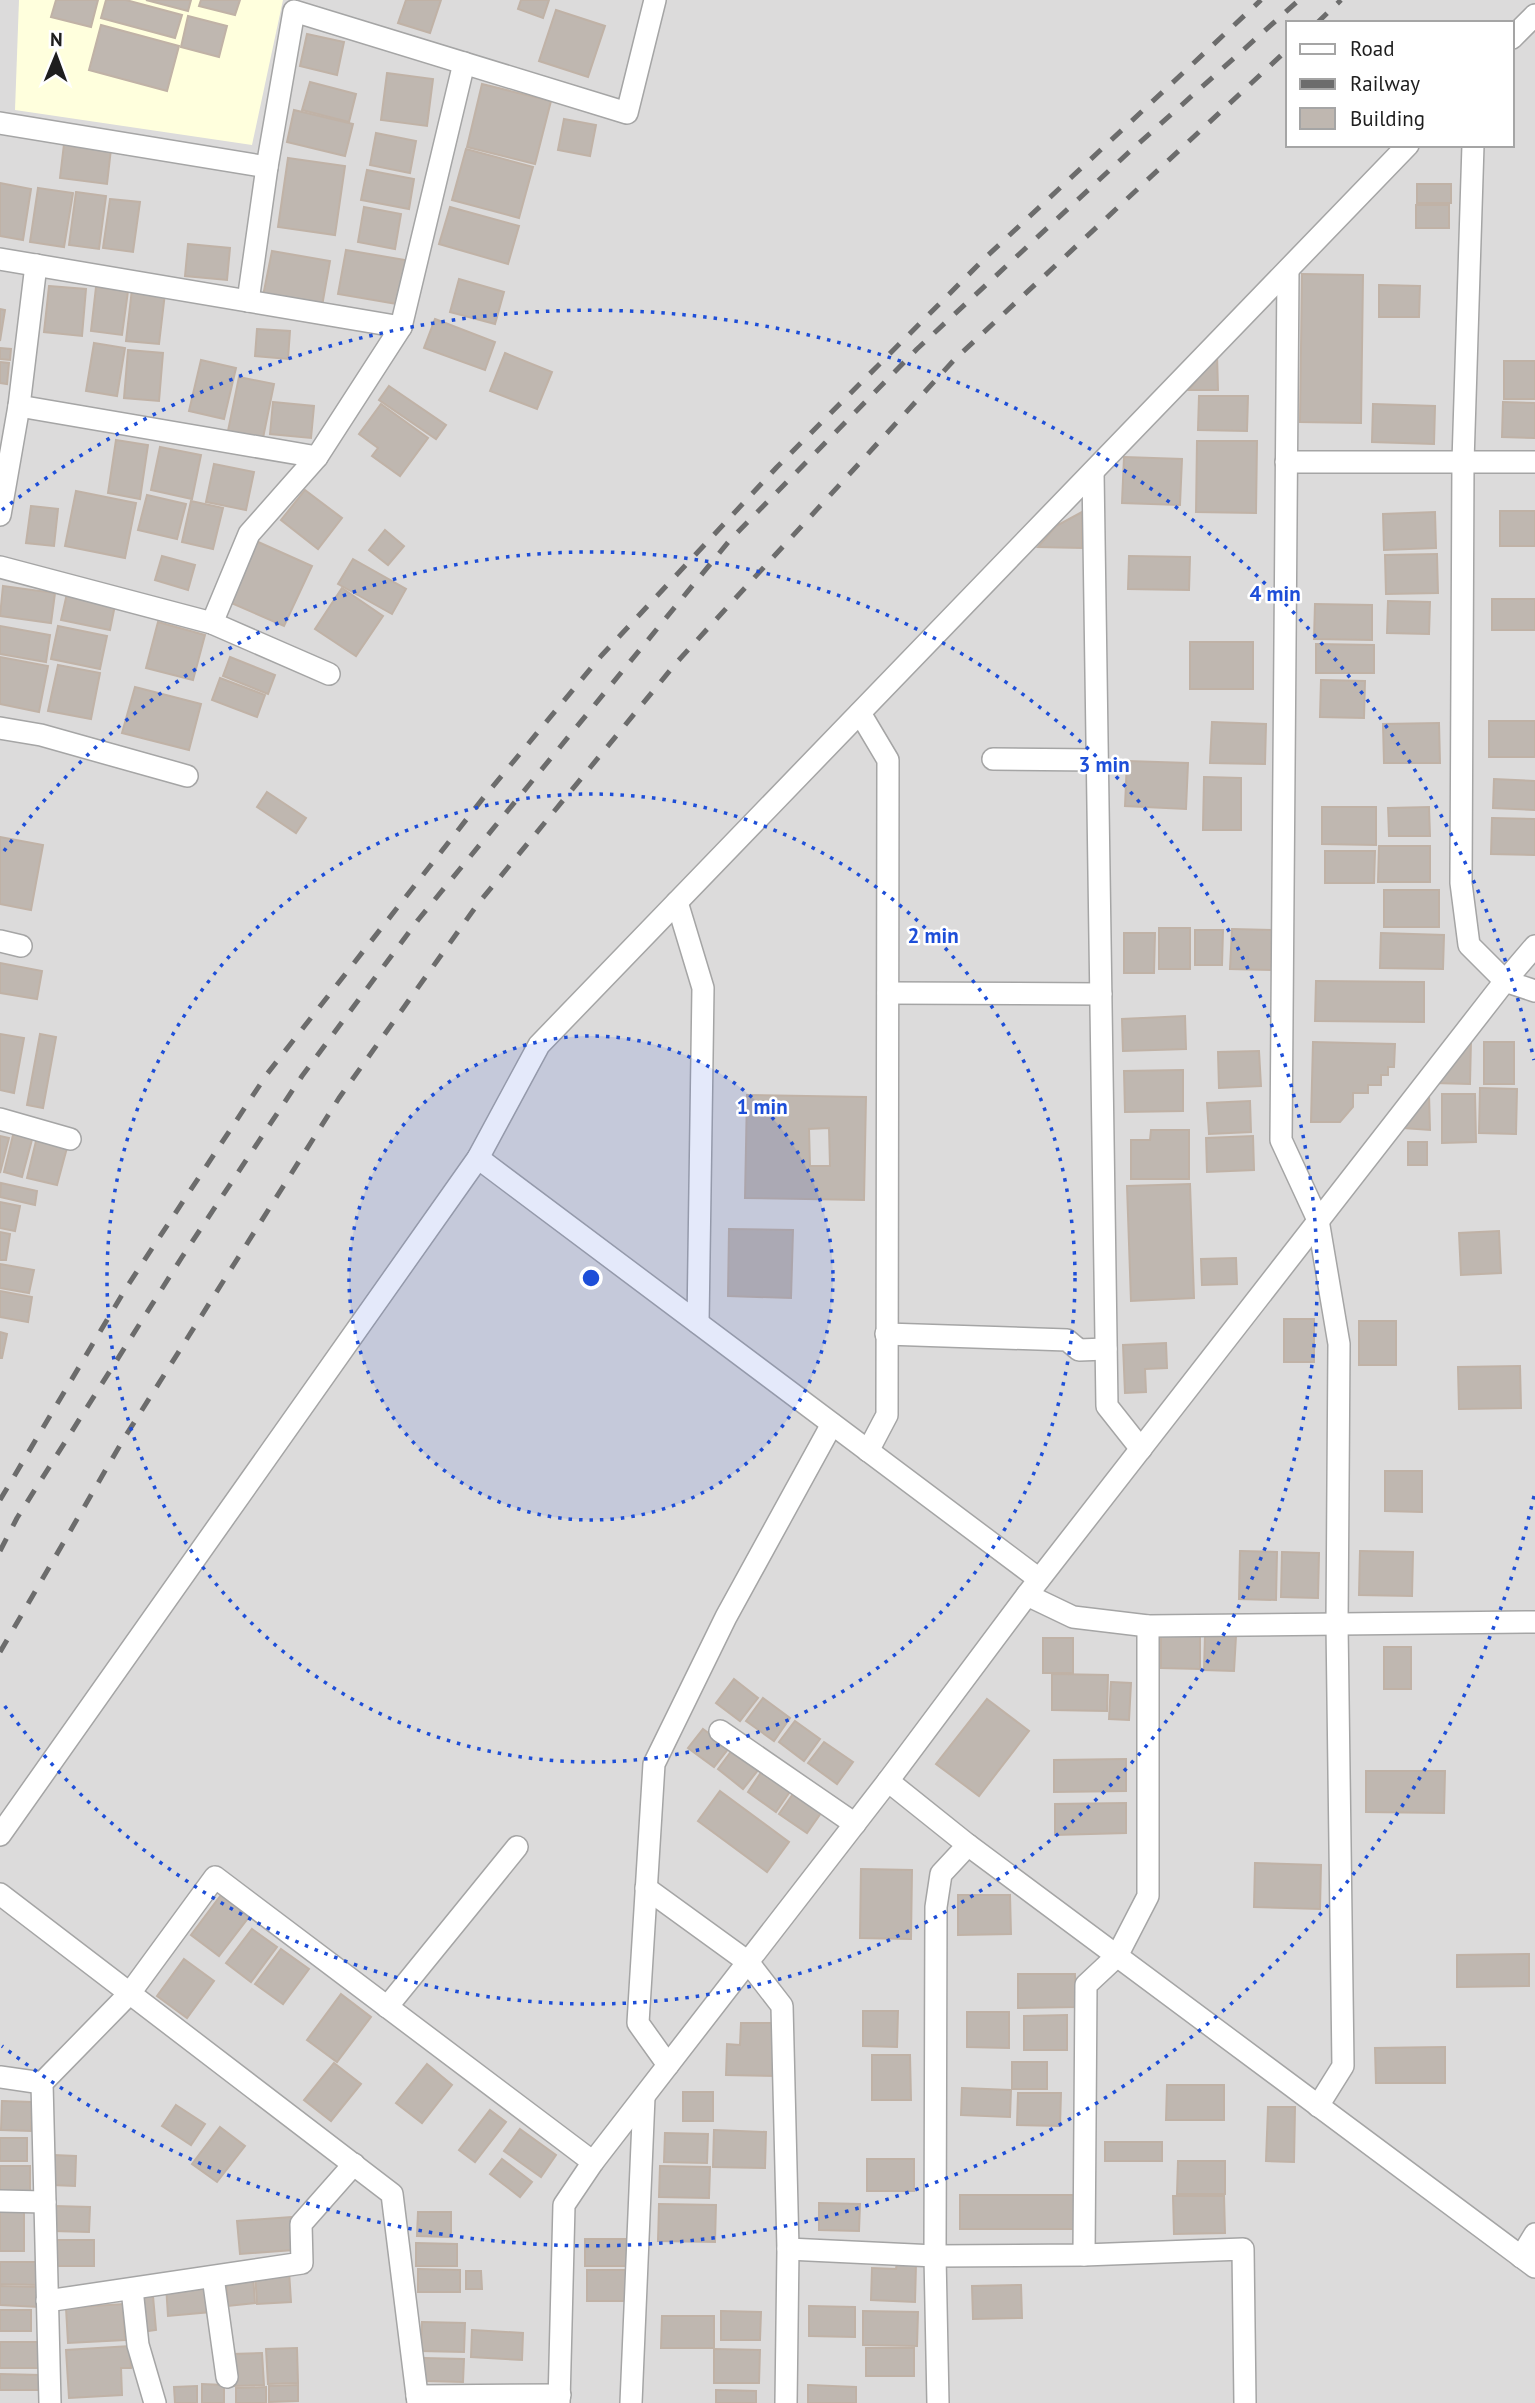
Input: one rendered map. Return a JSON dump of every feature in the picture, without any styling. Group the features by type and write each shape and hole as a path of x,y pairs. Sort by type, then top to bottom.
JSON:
{"street":[{"path":"248,301 267,167 294,11 627,113 655,0"},
{"path":"1514,36 1535,15"},
{"path":"212,623 249,534 317,457 401,327 464,63"},
{"path":"0,123 267,167"},
{"path":"0,1835 478,1158 539,1045 1406,147"},
{"path":"1473,147 1464,462 1461,883 1469,945 1505,981 1535,991"},
{"path":"0,259 401,327"},
{"path":"0,515 19,407 36,265"},
{"path":"1288,270 1281,1140 1318,1220 1339,1344 1337,1624 1343,2066 1318,2106"},
{"path":"19,407 317,457"},
{"path":"1286,462 1535,462"},
{"path":"1093,472 1107,1406 1141,1449"},
{"path":"0,567 212,623 329,674"},
{"path":"860,713 888,760 887,1415 868,1451"},
{"path":"0,728 41,735 187,776"},
{"path":"993,759 1097,760"},
{"path":"677,902 703,988 698,1323"},
{"path":"0,941 21,946"},
{"path":"0,1894 392,2194 418,2400 560,2399 564,2205 593,2162 888,1781 1033,1587 1505,981 1535,947"},
{"path":"888,993 1101,995"},
{"path":"0,1119 70,1139"},
{"path":"478,1158 868,1451 1073,1617 1148,1626 1535,1622"},
{"path":"886,1334 1067,1340 1079,1350 1106,1349"},
{"path":"668,2065 638,2023 654,1764 726,1617 832,1424"},
{"path":"1084,2255 1086,1985 1116,1956 1148,1896 1148,1626"},
{"path":"720,1731 855,1824"},
{"path":"888,1781 968,1845 1528,2262 1535,2234"},
{"path":"939,2403 934,2256 936,1907 941,1874 968,1845"},
{"path":"387,2007 517,1847"},
{"path":"50,2403 42,2083 130,1993 215,1877 593,2162"},
{"path":"646,1888 748,1962 782,2006 788,2249 786,2403"},
{"path":"0,2077 42,2083"},
{"path":"631,2403 644,2097"},
{"path":"47,2301 302,2263 301,2224 354,2164"},
{"path":"0,2201 45,2202"},
{"path":"788,2249 934,2256 1084,2255 1243,2249 1245,2403"},
{"path":"213,2277 227,2377"},
{"path":"132,2288 138,2345 155,2403"}],"shaded area":[{"path":"0,0 1535,0 1535,2403 0,2403"},
{"path":"19,0 283,0 252,145 15,110"}],"building":[{"path":"56,0 98,0 91,27 51,17"},
{"path":"106,0 126,0 182,15 175,38 101,18"},
{"path":"146,0 191,0 188,11"},
{"path":"201,0 240,0 235,15 199,6"},
{"path":"406,0 441,0 430,33 398,23"},
{"path":"521,0 549,0 543,18 518,9"},
{"path":"556,10 605,26 588,77 539,61"},
{"path":"188,16 227,26 219,57 181,47"},
{"path":"101,25 179,46 167,91 89,70"},
{"path":"307,34 344,42 337,75 300,66"},
{"path":"387,73 433,79 427,126 381,120"},
{"path":"310,82 356,94 349,122 302,110"},
{"path":"482,84 551,101 535,164 467,147"},
{"path":"294,110 353,124 345,156 287,142"},
{"path":"564,119 596,125 590,156 558,150"},
{"path":"376,133 416,141 410,173 370,165"},
{"path":"64,144 111,149 107,184 60,178"},
{"path":"466,149 533,167 519,218 452,200"},
{"path":"288,158 345,166 335,235 278,227"},
{"path":"367,170 414,179 409,209 361,200"},
{"path":"0,183 31,189 23,240 0,236"},
{"path":"1417,184 1451,184 1451,203 1417,203"},
{"path":"38,188 73,193 64,247 30,242"},
{"path":"76,192 106,196 99,249 69,245"},
{"path":"110,199 140,202 133,252 103,248"},
{"path":"1416,205 1449,205 1449,228 1416,228"},
{"path":"364,207 401,214 395,249 358,242"},
{"path":"450,207 519,226 508,264 439,244"},
{"path":"188,244 230,248 227,280 185,276"},
{"path":"346,250 411,261 403,305 338,294"},
{"path":"272,251 330,261 322,306 263,296"},
{"path":"1302,274 1363,275 1361,423 1300,422"},
{"path":"459,279 504,292 495,324 450,312"},
{"path":"1379,285 1420,286 1419,317 1379,317"},
{"path":"49,286 86,289 82,336 44,332"},
{"path":"96,287 128,291 122,335 91,331"},
{"path":"132,289 165,293 159,344 126,341"},
{"path":"0,309 5,310 0,341"},
{"path":"435,319 495,342 485,370 424,348"},
{"path":"257,329 290,331 288,359 255,356"},
{"path":"94,343 125,348 117,396 86,391"},
{"path":"0,348 11,349 10,360 0,359"},
{"path":"128,350 163,353 159,401 124,398"},
{"path":"505,353 552,372 537,409 490,391"},
{"path":"1217,354 1218,390 1189,390"},
{"path":"201,360 236,368 224,419 189,411"},
{"path":"1504,361 1535,361 1535,399 1504,399"},
{"path":"0,362 9,363 7,384 0,383"},
{"path":"239,377 274,384 263,438 228,431"},
{"path":"389,386 446,425 436,439 379,400"},
{"path":"1199,396 1248,396 1247,431 1198,430"},
{"path":"273,402 314,406 311,438 270,434"},
{"path":"1503,402 1535,403 1535,438 1502,437"},
{"path":"381,404 428,438 400,476 372,456 378,448 359,434"},
{"path":"1373,404 1435,406 1434,444 1372,442"},
{"path":"116,440 148,445 140,499 108,493"},
{"path":"1197,441 1257,441 1256,513 1196,512"},
{"path":"160,447 201,455 192,499 151,490"},
{"path":"1124,457 1182,459 1180,505 1122,503"},
{"path":"214,464 254,472 246,510 206,502"},
{"path":"305,490 342,518 318,549 281,520"},
{"path":"76,491 136,503 125,558 65,546"},
{"path":"147,495 186,504 177,539 138,530"},
{"path":"191,501 223,508 213,549 182,542"},
{"path":"31,506 58,509 54,546 26,543"},
{"path":"1500,511 1535,511 1535,546 1500,546"},
{"path":"1082,512 1082,548 1038,547 1056,526"},
{"path":"1435,512 1436,548 1384,550 1383,514"},
{"path":"385,530 404,546 388,565 369,550"},
{"path":"256,541 312,566 284,626 229,602"},
{"path":"1437,554 1438,593 1386,594 1385,555"},
{"path":"162,556 195,565 188,590 155,580"},
{"path":"1129,556 1190,557 1189,590 1128,589"},
{"path":"353,559 406,589 392,614 338,584"},
{"path":"3,586 55,593 51,623 0,616"},
{"path":"342,588 383,616 356,656 315,629"},
{"path":"68,589 116,600 110,630 61,620"},
{"path":"1492,599 1535,599 1535,630 1492,630"},
{"path":"1388,601 1430,602 1429,634 1387,633"},
{"path":"1315,604 1372,605 1372,640 1314,639"},
{"path":"158,622 205,635 193,680 146,668"},
{"path":"0,626 50,635 46,662 0,654"},
{"path":"58,626 107,636 100,669 51,659"},
{"path":"1190,642 1253,642 1253,689 1190,689"},
{"path":"1316,644 1374,645 1374,673 1316,673"},
{"path":"0,657 48,666 39,712 0,704"},
{"path":"230,657 275,675 268,694 223,676"},
{"path":"58,665 100,673 91,719 48,711"},
{"path":"220,678 265,695 257,717 212,700"},
{"path":"1321,680 1365,681 1364,718 1320,717"},
{"path":"135,687 201,704 189,750 122,733"},
{"path":"1489,721 1535,721 1535,757 1489,757"},
{"path":"1212,722 1266,724 1265,764 1210,763"},
{"path":"1439,723 1440,763 1384,763 1383,724"},
{"path":"1127,761 1188,763 1186,809 1125,806"},
{"path":"1204,777 1241,778 1241,830 1203,830"},
{"path":"1494,779 1535,781 1535,810 1493,808"},
{"path":"267,792 306,818 296,833 257,807"},
{"path":"1322,807 1376,807 1376,845 1322,844"},
{"path":"1429,807 1430,836 1389,836 1388,808"},
{"path":"1492,818 1535,819 1535,855 1491,854"},
{"path":"0,837 43,845 31,910 0,904"},
{"path":"1379,846 1430,846 1430,882 1378,882"},
{"path":"1325,851 1375,851 1374,883 1325,883"},
{"path":"1384,890 1439,890 1439,927 1384,927"},
{"path":"1159,928 1190,928 1190,969 1159,969"},
{"path":"1232,929 1272,930 1271,970 1230,969"},
{"path":"1195,930 1223,930 1222,965 1195,965"},
{"path":"1124,933 1155,933 1154,973 1124,973"},
{"path":"1381,933 1444,935 1443,969 1380,968"},
{"path":"0,963 42,971 37,999 0,993"},
{"path":"1316,981 1424,982 1424,1022 1315,1021"},
{"path":"1185,1016 1186,1049 1123,1051 1122,1019"},
{"path":"0,1034 24,1038 14,1093 0,1090"},
{"path":"40,1034 56,1037 43,1108 27,1105"},
{"path":"1471,1040 1470,1084 1435,1083"},
{"path":"1313,1042 1395,1044 1394,1067 1388,1067 1388,1075 1381,1075 1381,1085 1368,1085 1368,1093 1353,1093 1353,1107 1340,1122 1311,1122"},
{"path":"1484,1042 1514,1042 1514,1084 1484,1084"},
{"path":"1259,1051 1261,1086 1219,1088 1218,1052"},
{"path":"1183,1070 1183,1111 1125,1112 1124,1071"},
{"path":"1480,1088 1517,1089 1516,1134 1479,1133"},
{"path":"1429,1094 1430,1130 1401,1128"},
{"path":"1442,1094 1475,1094 1476,1142 1442,1143"},
{"path":"747,1095 866,1097 864,1200 745,1198","holes":["829,1128 830,1166 810,1166 809,1129"]},
{"path":"1250,1101 1251,1132 1209,1134 1207,1103"},
{"path":"1151,1130 1189,1130 1189,1179 1131,1179 1131,1140 1150,1140"},
{"path":"14,1131 33,1136 22,1177 4,1172"},
{"path":"0,1136 9,1138 0,1173"},
{"path":"1253,1136 1254,1170 1207,1172 1206,1138"},
{"path":"37,1137 68,1144 57,1185 27,1178"},
{"path":"1408,1142 1427,1142 1427,1165 1408,1165"},
{"path":"1,1183 37,1191 35,1205 0,1197"},
{"path":"1190,1184 1194,1298 1131,1301 1127,1186"},
{"path":"0,1202 20,1206 15,1231 0,1228"},
{"path":"729,1229 793,1230 791,1298 728,1296"},
{"path":"1499,1231 1501,1273 1461,1275 1459,1233"},
{"path":"0,1232 10,1234 6,1260 0,1260"},
{"path":"1236,1258 1237,1284 1202,1285 1201,1259"},
{"path":"0,1264 34,1270 29,1293 0,1288"},
{"path":"0,1291 32,1297 28,1322 0,1317"},
{"path":"1284,1319 1314,1319 1314,1362 1284,1362"},
{"path":"1359,1321 1396,1321 1396,1365 1359,1365"},
{"path":"0,1332 7,1334 2,1358 0,1358"},
{"path":"1166,1343 1167,1368 1145,1369 1146,1392 1125,1393 1123,1345"},
{"path":"1520,1366 1521,1408 1459,1409 1458,1367"},
{"path":"1385,1471 1422,1471 1422,1512 1385,1511"},
{"path":"1240,1551 1277,1552 1276,1600 1239,1599"},
{"path":"1360,1551 1413,1552 1412,1596 1359,1595"},
{"path":"1282,1552 1319,1553 1318,1598 1281,1597"},
{"path":"1161,1635 1200,1636 1200,1669 1161,1668"},
{"path":"1205,1635 1236,1636 1234,1671 1204,1670"},
{"path":"1043,1638 1073,1638 1073,1673 1043,1673"},
{"path":"1384,1647 1411,1647 1411,1689 1384,1689"},
{"path":"1052,1674 1108,1675 1107,1711 1052,1710"},
{"path":"734,1679 758,1698 740,1721 716,1703"},
{"path":"1111,1682 1131,1683 1129,1720 1109,1719"},
{"path":"763,1698 790,1718 774,1741 746,1721"},
{"path":"987,1699 1029,1731 979,1796 936,1764"},
{"path":"795,1721 820,1739 804,1761 779,1742"},
{"path":"703,1729 729,1748 714,1767 688,1748"},
{"path":"824,1742 853,1762 837,1784 808,1763"},
{"path":"733,1749 759,1769 743,1789 718,1769"},
{"path":"1126,1759 1126,1791 1054,1792 1054,1760"},
{"path":"762,1771 791,1790 776,1812 748,1792"},
{"path":"1366,1771 1445,1771 1444,1813 1366,1812"},
{"path":"720,1791 789,1842 767,1872 698,1821"},
{"path":"793,1794 821,1813 807,1833 779,1814"},
{"path":"1126,1803 1126,1833 1055,1835 1055,1804"},
{"path":"1255,1863 1321,1865 1320,1909 1254,1907"},
{"path":"861,1869 912,1870 911,1939 860,1938"},
{"path":"221,1895 249,1917 219,1956 191,1935"},
{"path":"958,1895 1010,1895 1011,1934 958,1935"},
{"path":"252,1929 277,1947 251,1982 226,1963"},
{"path":"281,1949 309,1969 283,2004 255,1984"},
{"path":"1529,1954 1529,1986 1457,1987 1457,1955"},
{"path":"184,1959 214,1981 187,2018 157,1996"},
{"path":"1018,1974 1075,1974 1076,2007 1018,2008"},
{"path":"341,1994 371,2017 337,2062 307,2040"},
{"path":"863,2011 898,2011 897,2047 863,2046"},
{"path":"967,2012 1009,2012 1009,2048 967,2047"},
{"path":"1067,2015 1067,2050 1024,2050 1024,2016"},
{"path":"741,2023 780,2023 779,2076 726,2075 727,2044 740,2045"},
{"path":"1445,2047 1445,2083 1376,2083 1375,2048"},
{"path":"872,2055 910,2055 911,2100 872,2100"},
{"path":"1012,2062 1047,2062 1047,2089 1012,2089"},
{"path":"334,2063 361,2084 331,2121 304,2100"},
{"path":"427,2064 452,2085 422,2123 396,2103"},
{"path":"1167,2085 1224,2085 1224,2120 1166,2120"},
{"path":"962,2088 1011,2090 1010,2117 961,2115"},
{"path":"683,2092 713,2092 713,2121 683,2121"},
{"path":"1018,2093 1061,2093 1060,2126 1017,2125"},
{"path":"2,2101 32,2102 31,2131 1,2130"},
{"path":"176,2105 205,2124 191,2145 162,2126"},
{"path":"1268,2107 1295,2107 1294,2162 1266,2161"},
{"path":"490,2110 506,2122 475,2162 459,2150"},
{"path":"220,2127 245,2146 217,2182 192,2164"},
{"path":"520,2129 556,2155 541,2177 504,2151"},
{"path":"714,2130 766,2132 765,2168 713,2167"},
{"path":"665,2133 708,2134 707,2163 664,2162"},
{"path":"0,2138 27,2138 27,2161 0,2161"},
{"path":"1105,2142 1162,2142 1162,2161 1105,2161"},
{"path":"53,2155 76,2156 75,2186 52,2185"},
{"path":"502,2159 532,2182 520,2197 490,2174"},
{"path":"867,2159 914,2159 914,2191 867,2191"},
{"path":"1178,2161 1225,2161 1225,2194 1177,2194"},
{"path":"0,2166 30,2166 30,2195 0,2195"},
{"path":"660,2166 710,2167 709,2198 659,2197"},
{"path":"960,2195 1078,2195 1078,2229 960,2229"},
{"path":"1173,2196 1224,2196 1225,2233 1174,2234"},
{"path":"819,2203 860,2204 859,2231 819,2230"},
{"path":"0,2204 24,2204 24,2251 0,2251"},
{"path":"659,2204 716,2205 715,2242 658,2241"},
{"path":"54,2206 90,2207 89,2232 53,2231"},
{"path":"418,2212 451,2212 451,2237 417,2236"},
{"path":"291,2217 293,2250 240,2254 237,2221"},
{"path":"585,2239 629,2239 628,2266 585,2266"},
{"path":"57,2240 94,2240 94,2266 57,2266"},
{"path":"416,2243 457,2244 457,2266 416,2266"},
{"path":"0,2262 38,2262 38,2285 0,2284"},
{"path":"897,2263 916,2264 915,2302 871,2300 872,2268 896,2269"},
{"path":"418,2269 460,2270 460,2292 418,2292"},
{"path":"587,2270 628,2270 628,2301 587,2301"},
{"path":"289,2271 291,2302 257,2304 255,2272"},
{"path":"466,2271 481,2271 482,2289 466,2289"},
{"path":"253,2275 255,2303 228,2306 226,2277"},
{"path":"208,2282 211,2312 168,2316 166,2285"},
{"path":"1021,2285 1022,2318 973,2319 972,2286"},
{"path":"0,2286 40,2287 39,2307 0,2305"},
{"path":"153,2296 156,2330 141,2332 138,2297"},
{"path":"123,2304 125,2340 68,2343 66,2308"},
{"path":"809,2306 855,2307 855,2337 809,2336"},
{"path":"0,2310 31,2310 31,2331 0,2331"},
{"path":"721,2311 761,2312 760,2340 721,2340"},
{"path":"863,2311 918,2312 917,2346 863,2345"},
{"path":"662,2316 714,2316 714,2348 661,2348"},
{"path":"422,2322 465,2323 464,2352 421,2351"},
{"path":"472,2330 523,2333 522,2360 471,2357"},
{"path":"0,2342 40,2342 40,2368 0,2368"},
{"path":"130,2346 131,2368 121,2368 122,2395 69,2398 66,2350"},
{"path":"297,2348 298,2383 268,2384 266,2349"},
{"path":"866,2348 914,2348 914,2376 866,2376"},
{"path":"714,2349 760,2350 759,2383 714,2383"},
{"path":"262,2353 264,2385 234,2386 232,2354"},
{"path":"424,2358 464,2359 463,2382 424,2381"},
{"path":"0,2374 40,2375 40,2390 0,2390"},
{"path":"202,2384 224,2385 224,2403 202,2403"},
{"path":"298,2385 298,2401 269,2402 269,2386"},
{"path":"808,2385 856,2387 856,2403 808,2403"},
{"path":"197,2386 197,2403 175,2403 174,2387"},
{"path":"266,2387 266,2403 236,2403 236,2388"},
{"path":"716,2390 756,2391 756,2403 716,2403"}],"railway":[{"path":"0,1500 126,1288 267,1074 484,797 601,656 777,467 985,258 1261,0"},
{"path":"0,1551 17,1518 182,1257 302,1076 418,920 730,540 917,349 1128,153 1299,0"},
{"path":"1319,21 1341,0"},
{"path":"0,1652 123,1440 339,1098 477,905 677,662 954,360 1286,51"}]}
